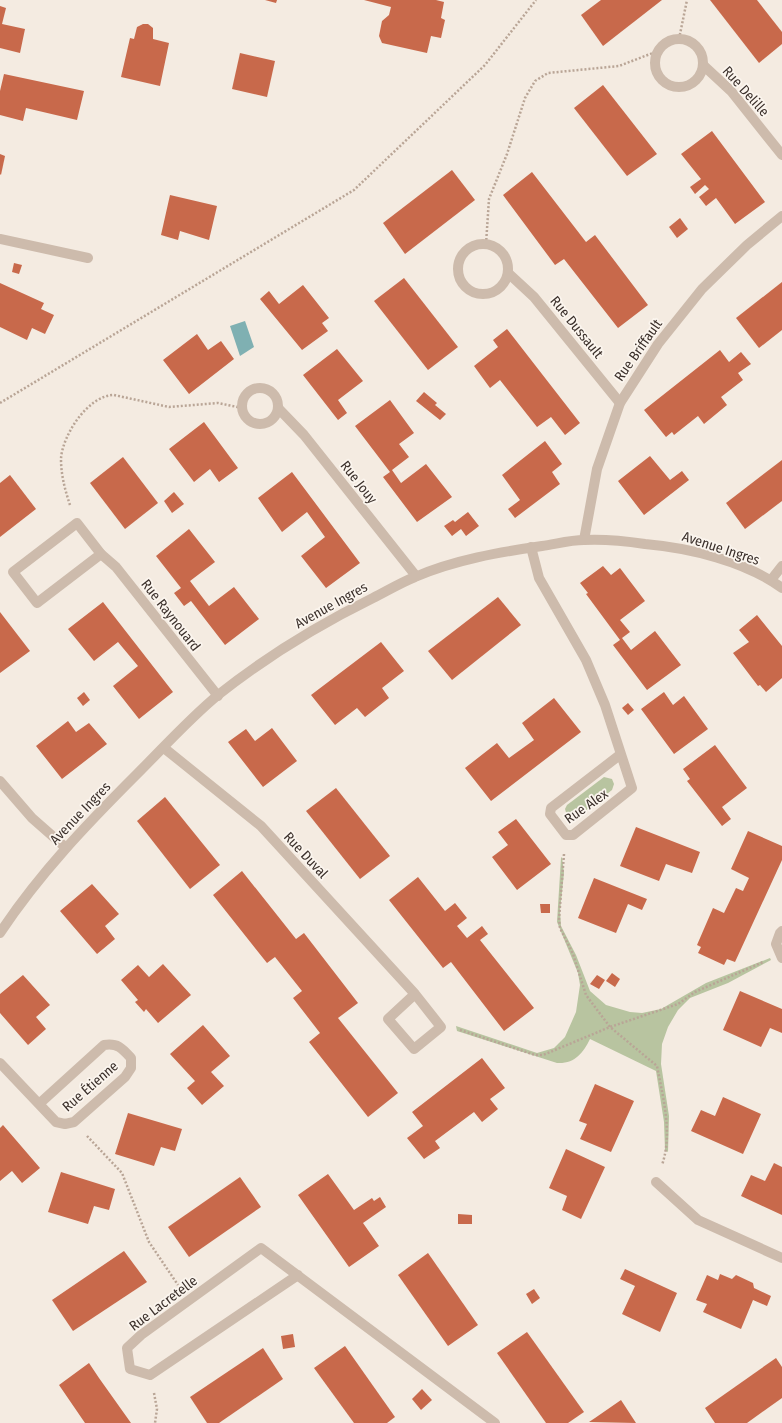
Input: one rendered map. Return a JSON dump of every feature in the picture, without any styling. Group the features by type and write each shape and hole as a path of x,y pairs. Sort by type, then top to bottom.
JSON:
{"street":[{"path":"658,50 667,42 679,39"},
{"name":"Rue Delille","path":"679,39 694,44 699,50 703,65 731,91 782,155"},
{"name":"Rue Delille","path":"658,50 656,58 657,73 662,79 676,86 683,86 697,79 703,65"},
{"name":"Rue Briffault","path":"584,540 597,469 620,403 658,344 702,289 747,245 782,216"},
{"path":"0,239 88,258"},
{"path":"478,244 486,244 494,246 506,257 508,273 506,281 500,288 485,295 477,294 463,284 457,269 463,253 478,244"},
{"name":"Rue Dussault","path":"508,273 534,297 620,403"},
{"name":"Rue Jouy","path":"242,408 242,402 249,392 260,388 271,392 278,402 278,408 304,435 416,576"},
{"path":"242,408 246,419 251,422 263,424 273,419 278,408"},
{"path":"77,523 13,572 37,603 100,554"},
{"name":"Rue Raynouard","path":"77,523 100,554 116,567 218,696"},
{"name":"Avenue Ingres","path":"0,933 37,881 65,847 218,696 265,661 306,634 333,618 416,576 499,552 584,540 623,541 674,547 709,556 771,580 782,588"},
{"name":"Rue Alex","path":"531,547 539,578 586,660 621,754 632,788 573,835 566,835 550,814 551,808 621,754"},
{"path":"771,580 782,566"},
{"name":"Rue Duval","path":"164,748 261,826 415,994 441,1027"},
{"path":"0,781 32,818 65,847"},
{"path":"781,958 776,944 780,933 782,932"},
{"path":"415,994 388,1019 414,1050 441,1027"},
{"name":"Rue Étienne","path":"0,1063 56,1122 65,1124 74,1122 125,1077 131,1068 131,1058 120,1046 112,1044 104,1045 39,1104"},
{"path":"656,1182 698,1220 782,1258"},
{"name":"Rue Lacretelle","path":"150,1375 130,1369 127,1348 141,1335 261,1248 495,1423"},
{"path":"150,1375 298,1275"}],"path":[{"path":"0,404 354,190 485,65 536,0"},
{"path":"679,39 687,0"},
{"path":"486,244 488,199 507,154 525,98 535,81 548,73 619,66 658,50"},
{"path":"77,523 66,494 61,459 68,435 86,409 96,400 105,395 114,395 168,407 218,403 242,408"},
{"path":"566,835 559,919 560,928 573,954 586,995 610,1027 657,1066 667,1124 667,1151 656,1182"},
{"path":"441,1027 457,1029 535,1055 543,1055 610,1027 678,1004 695,992 770,959 781,958"},
{"path":"74,1122 122,1174 149,1242 188,1301"},
{"path":"150,1375 157,1408 155,1423"}],"green space":[{"path":"604,777 612,779 614,784 612,790 576,818 567,816 565,809 567,805"},
{"path":"562,857 564,873 560,911 561,926 576,955 590,991 606,1005 630,1012 642,1013 661,1009 706,983 770,958 771,960 728,983 690,998 678,1010 668,1027 662,1044 661,1064 669,1116 668,1152 665,1150 664,1122 656,1071 590,1039 578,1057 574,1060 557,1063 457,1031 456,1026 537,1053 554,1048 565,1037 576,1012 580,985 578,973 557,922"}],"water":[{"path":"245,321 254,347 240,356 230,326"}],"building":[{"path":"265,0 277,0 276,3"},
{"path":"364,0 436,0 444,2 441,18 445,20 441,38 431,36 427,53 382,43 379,36 382,21 389,15 391,7"},
{"path":"601,0 662,0 603,46 581,15"},
{"path":"710,0 757,0 782,32 782,44 759,63"},
{"path":"0,6 6,8 2,24 25,29 20,53 0,48"},
{"path":"143,24 148,24 153,28 153,39 169,43 160,86 121,77 130,38 134,39 137,27"},
{"path":"240,53 275,61 267,97 232,89"},
{"path":"4,74 84,91 77,120 26,108 23,121 0,115 0,91"},
{"path":"603,85 657,154 627,176 574,108"},
{"path":"712,131 765,202 735,224 716,198 706,206 699,197 709,189 705,185 695,194 690,187 701,179 681,154"},
{"path":"0,154 5,156 1,175 0,174"},
{"path":"452,170 475,200 405,254 383,223"},
{"path":"532,172 586,242 595,235 648,305 618,328 564,259 555,265 503,195"},
{"path":"170,195 217,206 209,240 180,231 178,240 161,235"},
{"path":"680,218 688,229 677,238 669,227"},
{"path":"14,263 22,265 19,274 12,272"},
{"path":"404,278 458,347 428,370 374,301"},
{"path":"782,282 782,330 759,348 736,318"},
{"path":"0,283 44,303 41,309 54,315 45,334 32,328 27,340 0,327"},
{"path":"303,285 329,318 322,323 328,331 302,350 260,299 269,291 279,304"},
{"path":"507,329 580,423 565,435 551,417 537,427 500,380 490,388 474,366 498,347 493,340"},
{"path":"197,334 208,350 221,341 234,359 189,394 163,360"},
{"path":"337,349 363,381 338,400 347,413 338,420 303,375"},
{"path":"720,350 729,362 741,352 751,364 738,373 743,380 721,397 727,405 704,424 698,416 674,435 672,432 666,437 644,410"},
{"path":"424,392 437,403 435,405 446,414 440,420 416,401"},
{"path":"390,400 414,433 399,444 409,457 392,470 401,483 426,464 452,497 417,522 383,477 390,472 355,426"},
{"path":"204,422 238,468 219,482 210,469 194,482 169,449"},
{"path":"545,441 562,464 552,472 560,484 515,518 508,509 520,500 502,475"},
{"path":"650,456 670,480 682,471 689,480 644,515 618,481"},
{"path":"123,457 158,503 125,529 90,483"},
{"path":"782,460 782,501 745,529 726,503"},
{"path":"292,472 360,563 326,588 301,556 325,537 307,512 282,532 258,498"},
{"path":"10,475 36,509 0,537 0,483"},
{"path":"174,492 184,504 172,513 164,501"},
{"path":"468,512 479,526 466,536 461,529 452,536 444,526 453,520 455,522"},
{"path":"189,529 215,562 190,581 209,606 234,587 259,619 225,645 191,601 184,606 174,593 181,588 156,556"},
{"path":"603,566 611,575 620,568 645,601 620,620 630,632 622,638 631,650 655,631 681,665 647,690 613,645 620,640 586,594 588,593 580,583"},
{"path":"498,597 521,625 452,680 428,651"},
{"path":"103,602 173,692 139,719 113,686 138,666 118,642 94,661 68,629"},
{"path":"0,612 30,651 0,673"},
{"path":"757,615 782,646 782,678 766,692 760,685 758,686 733,653 749,642 739,630"},
{"path":"381,642 404,671 382,688 389,698 365,717 357,708 335,725 311,695"},
{"path":"84,692 90,700 83,706 77,698"},
{"path":"664,692 673,705 684,696 708,729 674,754 641,709"},
{"path":"554,698 581,732 491,801 465,768 497,743 509,758 534,740 522,723"},
{"path":"628,703 634,710 628,715 622,708"},
{"path":"68,721 76,732 89,723 107,744 62,779 36,746"},
{"path":"272,728 297,761 263,787 228,742 246,729 255,741"},
{"path":"715,745 747,788 722,807 731,819 722,826 687,781 690,779 683,769"},
{"path":"336,788 390,856 360,879 306,811"},
{"path":"165,797 220,865 190,889 137,821"},
{"path":"516,819 551,864 517,890 492,857 508,845 498,832"},
{"path":"636,827 700,852 692,873 666,864 659,881 620,866"},
{"path":"748,831 782,846 782,860 735,962 727,959 724,965 698,953 701,947 697,945 713,908 724,913 736,888 743,891 749,878 731,869"},
{"path":"242,871 296,939 304,933 358,1003 338,1018 398,1093 368,1117 309,1042 320,1033 293,998 302,991 275,957 267,963 213,895"},
{"path":"418,877 445,911 455,903 467,918 457,926 467,938 482,926 488,934 480,940 534,1008 504,1031 451,962 443,968 389,900"},
{"path":"594,878 647,899 642,910 628,904 616,933 578,918"},
{"path":"92,884 119,914 105,926 115,939 97,954 60,911"},
{"path":"540,904 550,904 550,913 541,913"},
{"path":"163,964 191,995 158,1023 146,1009 144,1012 135,1002 138,1000 121,980 138,965 149,977"},
{"path":"612,973 620,979 615,987 606,981"},
{"path":"23,975 50,1005 36,1017 46,1029 28,1045 0,1013 0,994"},
{"path":"597,975 605,980 599,989 590,984"},
{"path":"740,991 782,1009 782,1033 770,1028 761,1047 723,1030"},
{"path":"203,1025 230,1056 211,1072 224,1086 202,1105 187,1088 195,1081 170,1054"},
{"path":"482,1058 505,1088 490,1099 498,1109 482,1122 474,1112 435,1141 440,1148 424,1159 407,1138 423,1126 412,1112"},
{"path":"595,1084 634,1101 611,1152 580,1139 587,1124 579,1121"},
{"path":"723,1097 761,1114 743,1154 691,1131 701,1110 715,1116"},
{"path":"128,1113 182,1129 175,1151 161,1147 154,1166 115,1154"},
{"path":"3,1125 40,1168 22,1183 12,1171 0,1181 0,1128"},
{"path":"566,1149 605,1167 581,1219 562,1210 567,1196 549,1188"},
{"path":"774,1163 782,1167 782,1215 741,1196 751,1175 765,1181"},
{"path":"61,1172 115,1189 109,1210 94,1206 88,1224 48,1212"},
{"path":"328,1174 354,1210 372,1198 374,1201 380,1197 386,1207 363,1223 379,1246 349,1267 298,1195"},
{"path":"240,1177 261,1207 189,1257 168,1227"},
{"path":"458,1214 472,1215 472,1224 458,1224"},
{"path":"124,1251 147,1282 73,1331 52,1300"},
{"path":"428,1253 478,1325 448,1346 398,1275"},
{"path":"625,1269 677,1293 660,1332 622,1314 635,1286 620,1279"},
{"path":"720,1274 732,1279 736,1275 753,1283 754,1288 771,1296 767,1306 753,1300 741,1329 703,1312 707,1304 696,1300 707,1275 718,1280"},
{"path":"534,1289 540,1298 532,1304 526,1294"},
{"path":"527,1332 584,1412 568,1423 546,1423 497,1353"},
{"path":"293,1334 295,1347 283,1349 281,1336"},
{"path":"345,1346 395,1417 387,1423 354,1423 314,1368"},
{"path":"263,1348 283,1379 219,1423 207,1423 190,1397"},
{"path":"776,1358 782,1367 782,1398 747,1423 715,1423 705,1408"},
{"path":"89,1363 131,1423 85,1423 59,1385"},
{"path":"422,1389 432,1400 421,1410 412,1399"},
{"path":"621,1400 636,1423 589,1422 595,1418"}]}
